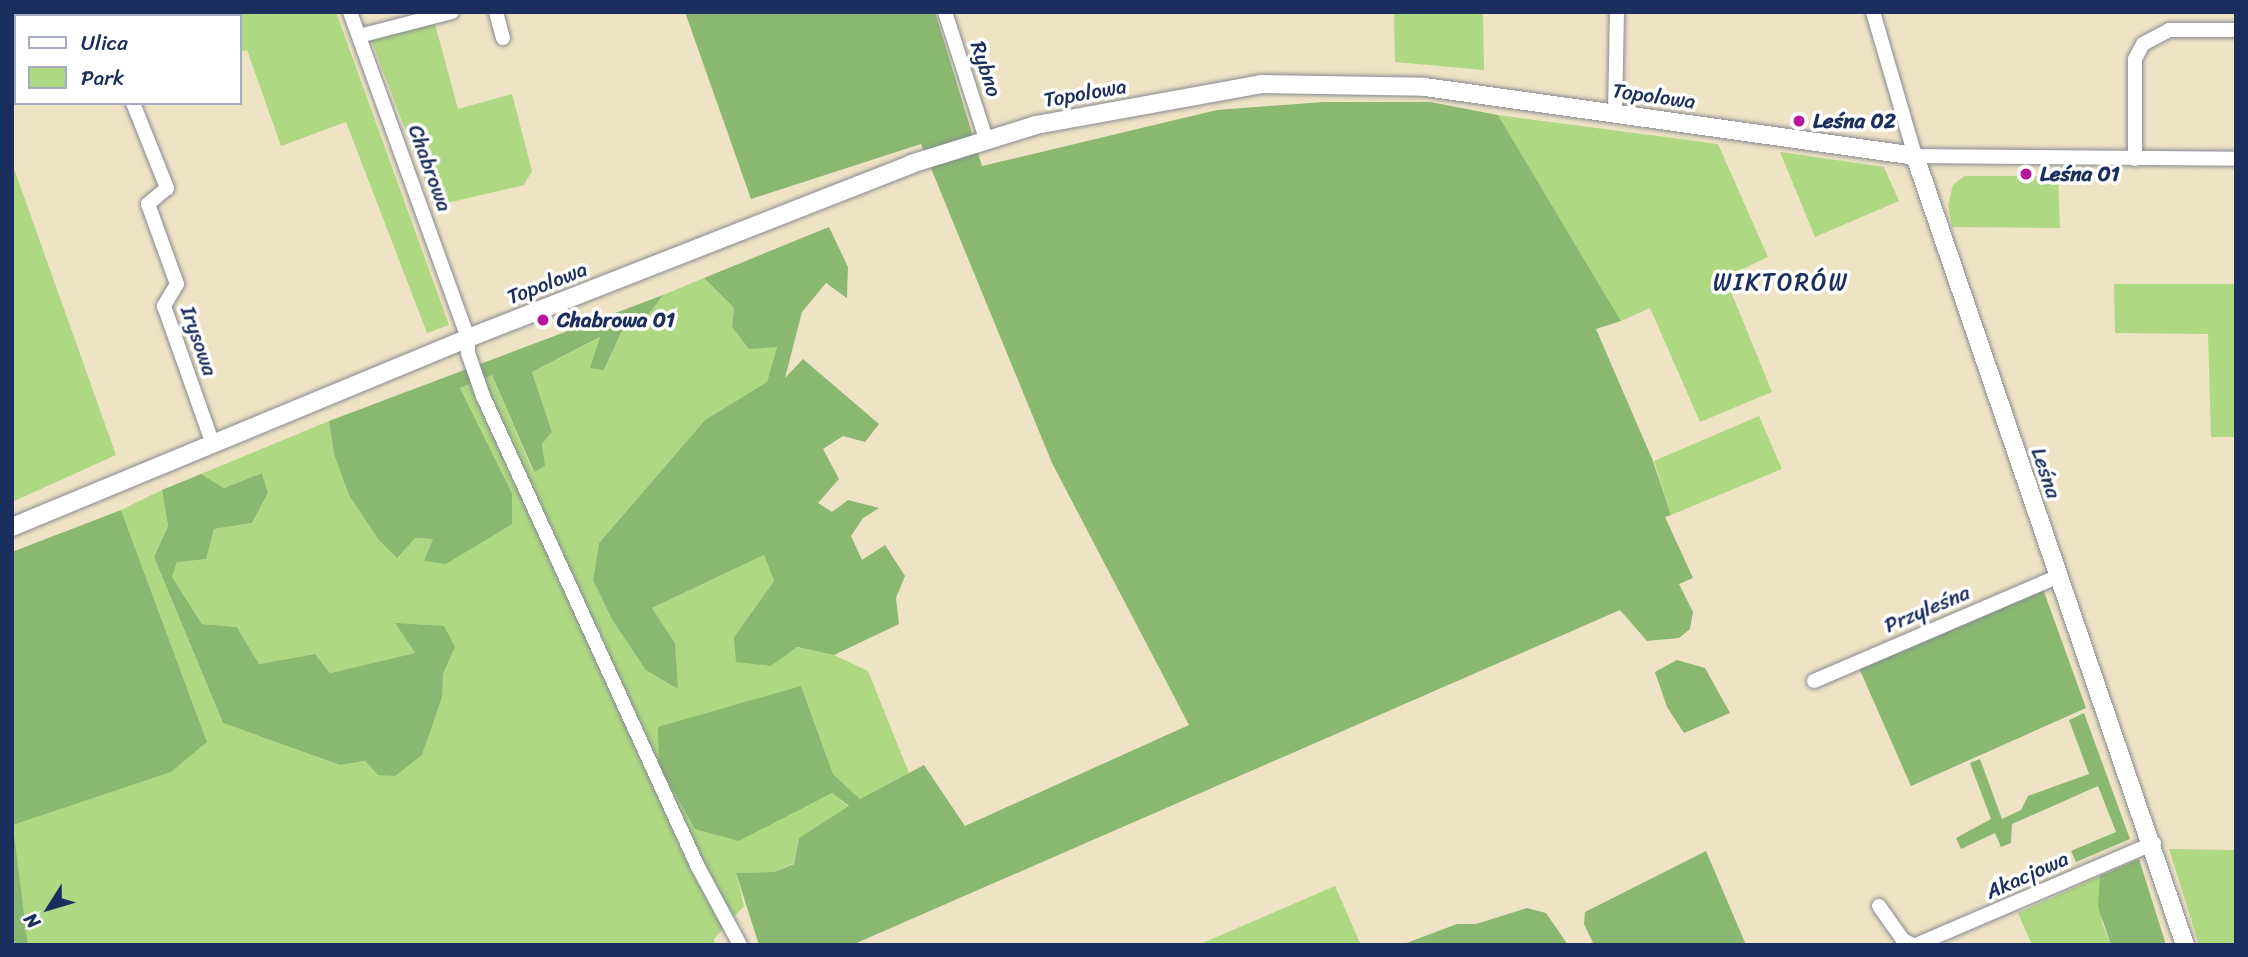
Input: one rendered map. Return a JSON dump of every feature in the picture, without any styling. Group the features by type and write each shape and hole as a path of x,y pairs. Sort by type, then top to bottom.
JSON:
{"street":[{"name":"Chabrowa","path":"350,12 468,338 468,353 483,396 697,865 740,945"},
{"path":"359,36 452,12"},
{"path":"496,12 503,38"},
{"name":"Rybno","path":"945,12 986,139"},
{"path":"1615,114 1617,12"},
{"name":"Leśna","path":"1873,12 1915,156 2057,577 2154,842 2185,945"},
{"path":"2135,159 2135,58 2143,44 2169,30 2236,30"},
{"name":"Topolowa","path":"12,527 468,338 986,139 1036,125 1261,84 1425,88 1915,156 2236,159"},
{"name":"Irysowa","path":"134,105 167,188 148,204 177,284 164,306 213,444"},
{"name":"Przyleśna","path":"1814,681 2057,577"},
{"name":"Akacjowa","path":"1879,906 1903,940 1915,945 2154,842"}],"green space":[{"path":"221,12 336,12 449,325 427,333 346,122 281,146 247,50 242,51 242,14"},
{"path":"685,12 935,12 982,166 1217,110 1323,102 1430,102 1498,115 1621,321 1596,329 1653,461 1671,515 1665,517 1693,578 1679,584 1693,612 1690,629 1679,638 1647,641 1620,610 852,945 759,945 736,873 774,872 794,864 799,838 849,806 832,793 739,841 695,829 659,765 658,727 801,686 833,774 860,799 924,765 965,826 1189,725 1052,463 921,144 751,199"},
{"path":"1394,12 1483,12 1484,70 1395,62"},
{"path":"435,24 458,109 512,94 532,171 524,185 434,206 371,39"},
{"path":"1498,115 1718,144 1768,257 1725,277 1772,392 1700,422 1650,308 1621,321"},
{"path":"1780,152 1884,167 1899,201 1815,237"},
{"path":"12,163 116,455 12,502"},
{"path":"1964,176 2058,176 2060,228 1952,227 1948,205 1953,185"},
{"path":"829,227 848,267 847,298 826,283 802,312 785,378 803,359 879,424 865,442 843,436 823,449 839,479 818,503 832,512 848,500 879,508 863,518 851,536 862,560 885,545 905,576 896,598 899,624 834,655 797,647 771,666 736,662 734,637 774,581 764,555 652,608 675,643 678,689 646,670 613,621 593,580 599,543 705,420 767,382 777,347 749,349 732,327 734,308 704,278"},
{"path":"704,278 734,308 733,327 777,347 767,382 705,420 599,543 593,580 675,643 652,608 764,555 774,581 734,637 771,666 796,647 834,655 868,671 909,773 860,799 833,774 801,686 739,841 832,793 849,807 799,838 794,863 774,872 736,873 744,906 714,939 715,945 28,945 13,825 170,772 207,742 121,510 162,490 168,526 154,557 223,723 340,765 365,761 378,775 422,755 441,697 443,674 455,647 396,624 415,653 330,673 315,654 259,664 237,627 202,624 172,577 177,562 209,543 214,529 252,523 268,493 262,473 224,488 201,474 329,421 334,454 415,538 434,539 512,493 460,388 492,375 533,472 542,444 552,432 532,372 601,337 604,370 624,326 649,314 663,295"},
{"path":"2114,284 2236,284 2236,437 2211,437 2208,334 2115,333"},
{"path":"663,295 649,314 624,326 604,370 590,368 600,337 532,372 552,432 542,444 545,466 534,472 492,375 460,388 512,493 512,524 446,564 424,561 433,539 415,538 397,558 379,540 349,495 334,454 329,421"},
{"path":"1759,416 1782,469 1671,515 1654,461"},
{"path":"262,473 268,493 252,523 214,529 206,559 177,562 172,577 202,624 237,627 259,664 315,654 330,673 415,653 395,623 444,626 455,647 443,674 442,697 422,755 395,776 378,775 365,761 340,765 223,723 154,557 168,526 162,490 201,474 224,488"},
{"path":"121,510 207,742 171,772 13,825 28,945 12,945 12,552"},
{"path":"2043,589 2086,708 1911,786 1859,668"},
{"path":"1677,660 1705,668 1730,713 1684,733 1667,707 1655,672"},
{"path":"2084,713 2130,839 2076,862 2071,851 2116,832 2098,786 2012,824 2011,843 2001,847 1995,833 1961,849 1956,838 1991,819 1970,763 1980,759 2002,819 2021,810 2028,796 2089,774 2069,720"},
{"path":"2169,849 2236,850 2236,945 2199,945"},
{"path":"1706,851 1746,945 1594,945 1584,924 1585,912"},
{"path":"2139,859 2166,945 2111,945 2098,907 2100,876"},
{"path":"2100,876 2102,923 2111,945 2032,945 2018,913"},
{"path":"1335,886 1361,945 1198,945"},
{"path":"1527,908 1546,913 1568,945 1401,945 1457,924 1476,924"}],"place":[{"name":"Leśna 02","path":"1799,121"},
{"name":"Leśna 01","path":"2026,174"},
{"name":"Chabrowa 01","path":"543,320"}],"district":[{"name":"WIKTORÓW","path":"1781,283"}]}
